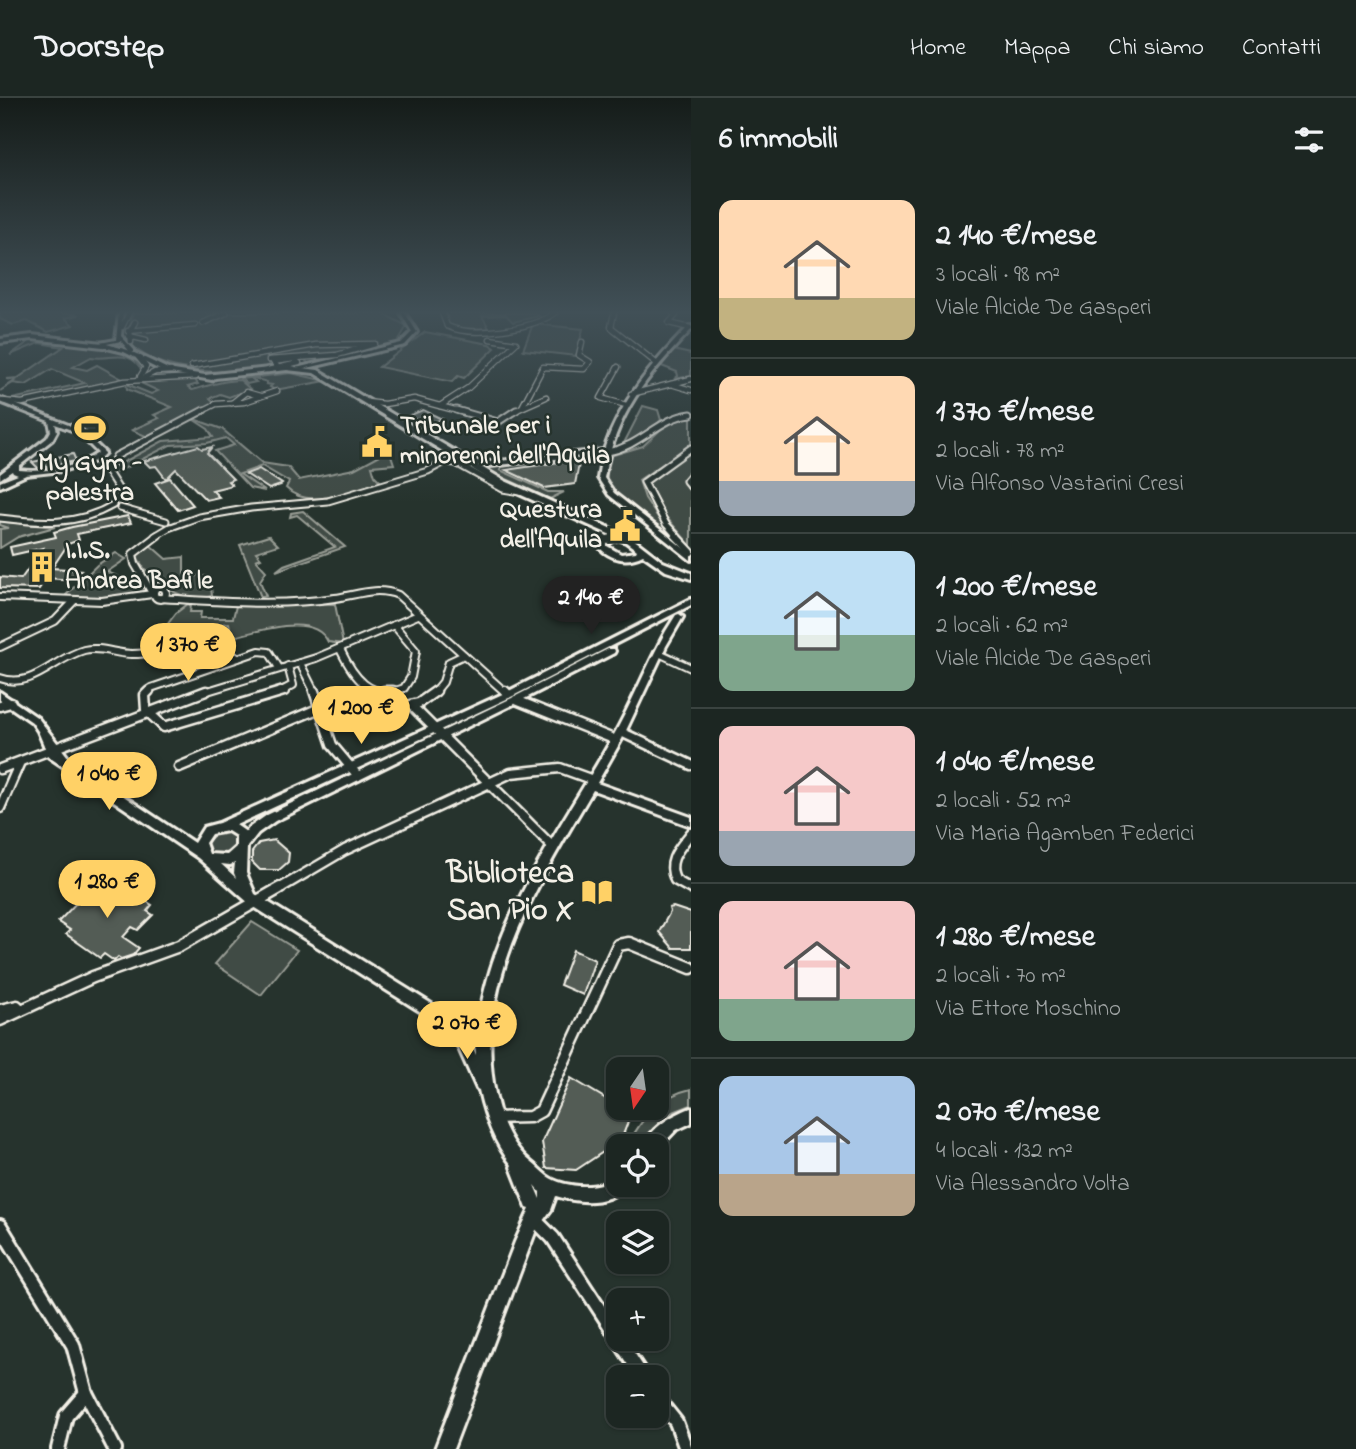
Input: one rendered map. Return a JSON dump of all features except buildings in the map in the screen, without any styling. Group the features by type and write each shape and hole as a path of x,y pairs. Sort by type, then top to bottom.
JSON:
{"main road":[{"path":"191,376 221,376"},
{"path":"205,377 215,376"},
{"path":"323,376 367,402 382,407 479,470 521,492 633,540 667,568 691,578"},
{"path":"647,376 626,405 607,452 601,478 605,487 648,526 691,558"},
{"path":"0,485 30,474 89,463 104,453 85,435 2,401"},
{"path":"48,441 54,432 51,422"},
{"path":"0,477 48,441 66,433 85,435"},
{"path":"466,462 493,463 607,452"},
{"path":"479,470 493,463"},
{"path":"16,465 15,472 30,474"},
{"path":"591,523 600,531 603,547 609,553 651,562 691,578"},
{"path":"604,542 622,537"},
{"path":"631,557 639,555 642,549"},
{"path":"512,697 691,603"},
{"path":"170,834 179,836 205,833 354,772 691,610"},
{"path":"493,1112 484,1073 484,1044 491,996 512,928 554,848 619,736 679,617"},
{"path":"0,695 5,704 32,717 54,750 66,762 204,857 253,900 447,1021 475,1032 484,1044"},
{"path":"204,857 224,862 235,857 267,821 354,772"},
{"path":"592,783 691,822"},
{"path":"223,825 239,831 243,846 240,873 253,900"},
{"path":"204,857 199,846 205,833"},
{"path":"447,1021 472,1045 484,1044"},
{"path":"459,1034 536,1209"},
{"path":"662,1134 671,1125 691,1115"},
{"path":"443,1449 536,1209 548,1197 543,1183 511,1152"},
{"path":"543,1183 581,1194"},
{"path":"536,1209 562,1198 606,1189"}],"street":[{"path":"133,380 141,376"},
{"path":"16,407 40,398 147,376"},
{"path":"440,407 481,376"},
{"path":"522,408 539,376"},
{"path":"613,376 601,398 626,405"},
{"path":"133,380 196,377"},
{"path":"637,391 691,379"},
{"path":"671,384 691,390"},
{"path":"89,463 112,460 216,404 232,403 277,391"},
{"path":"232,403 246,392 260,396"},
{"path":"382,407 410,398 494,422 547,397"},
{"path":"2,401 30,401"},
{"path":"27,411 26,407 30,401"},
{"path":"607,452 637,446 669,417 691,414"},
{"path":"691,448 644,482 666,524 691,552"},
{"path":"104,453 121,454"},
{"path":"104,453 112,460"},
{"path":"108,471 112,460"},
{"path":"98,462 108,471 116,490 117,506"},
{"path":"150,539 158,526 271,505 326,502 429,470 444,462 455,463 503,489 521,492"},
{"path":"691,475 686,480 691,487"},
{"path":"116,490 127,502 145,514 169,524"},
{"path":"0,518 59,524 127,502"},
{"path":"117,506 145,514"},
{"path":"152,518 158,526"},
{"path":"154,595 132,556 169,524"},
{"path":"145,578 186,598"},
{"path":"0,597 74,601 166,596 165,590"},
{"path":"154,595 323,600 376,590 391,592 512,697 691,765"},
{"path":"397,624 404,611 401,598"},
{"path":"0,647 55,621 74,601"},
{"path":"0,769 148,713 340,649 418,615"},
{"path":"340,649 355,678 366,687 382,691 404,687 409,682 416,650 397,624"},
{"path":"0,678 11,682 22,681 84,649 130,654 213,650 230,653 238,659"},
{"path":"267,651 283,667 293,685 289,690 170,727 158,724 148,713 144,698 148,690 238,659 267,651"},
{"path":"660,653 691,668"},
{"path":"388,710 411,705 434,695 448,672 449,662 464,655"},
{"path":"300,663 310,678 332,746 354,772"},
{"path":"411,705 554,848"},
{"path":"179,767 320,708"},
{"path":"0,808 20,762"},
{"path":"0,1020 93,977 170,950 253,900 345,850 491,785 515,771 537,768 564,769 592,783"},
{"path":"691,833 678,849 671,867 676,880 691,890"},
{"path":"493,1112 525,1118 541,1111 618,945 632,944 691,968"},
{"path":"0,1010 17,1006 21,1010"},
{"path":"536,1209 606,1320"},
{"path":"0,1226 73,1345 86,1393 115,1449"},
{"path":"58,1449 66,1416 86,1393"},
{"path":"669,1413 676,1422 686,1449"}],"shaded area":[{"path":"41,376 26,385 13,383 0,391 16,380 6,379"},
{"path":"69,376 117,376 124,380 23,401 8,400 85,383"},
{"path":"266,376 304,376 326,381 275,390 270,387 272,385 266,384 267,382 254,378 252,379 256,382 247,384 241,379"},
{"path":"423,376 458,376 452,382"},
{"path":"195,380 198,384 188,387 192,390 240,380 250,389 229,397 220,394 210,398 215,403 150,438 132,430 159,418 154,415 172,407 127,389 126,383 129,382 129,385 151,394 158,391 137,381"},
{"path":"643,406 658,410 661,420 640,440 622,447"},
{"path":"691,415 691,445 639,480 645,498 677,546 615,494 607,480 606,471 610,456 643,446 674,417"},
{"path":"191,418 222,429 262,463 288,467 299,480 354,469 380,455 391,455 394,464 372,466 375,476 381,482 332,497 319,498 295,495 286,488 289,482 262,466 240,474 265,491 250,488 215,451 234,445 226,438 207,443 170,445 117,472 120,464 163,441 213,437 208,429"},
{"path":"691,451 691,546 666,517 648,482"},
{"path":"525,463 502,467 500,470 548,492 564,492 550,499 485,469"},
{"path":"303,511 345,547 276,571 284,565 335,547 297,515 290,517 291,513"},
{"path":"0,521 55,527 18,537 0,548 0,529 9,528 0,525"},
{"path":"269,536 278,545 256,552 261,558 256,560 266,571 260,581 266,596 261,597 240,545"},
{"path":"149,544 166,559 184,557 184,574 210,577 212,596 190,597 158,582 142,566 137,556"},
{"path":"116,553 126,559 107,572 136,584 141,581 146,594 91,599 64,597 97,565"},
{"path":"237,602 335,604 343,644 328,642 321,633 311,627 298,625 232,637 229,623 169,631 164,629 176,613 188,604 191,606 190,612 201,612 200,618 233,618"},
{"path":"225,831 233,835 236,842 233,850 220,855 211,853 207,842 216,833"},
{"path":"252,922 297,950 261,995 215,964"},
{"path":"691,1089 691,1105 669,1114 669,1098"},
{"path":"644,1120 662,1120 649,1134 634,1134"}],"place":[{"name":"My Gym - palestra","path":"90,428"},
{"name":"Tribunale per i minorenni dell'Aquila","path":"377,442"},
{"name":"Questura dell'Aquila","path":"625,526"},
{"name":"I.I.S. Andrea Bafile","path":"42,567"},
{"name":"Biblioteca San Pio X","path":"597,892"}]}
